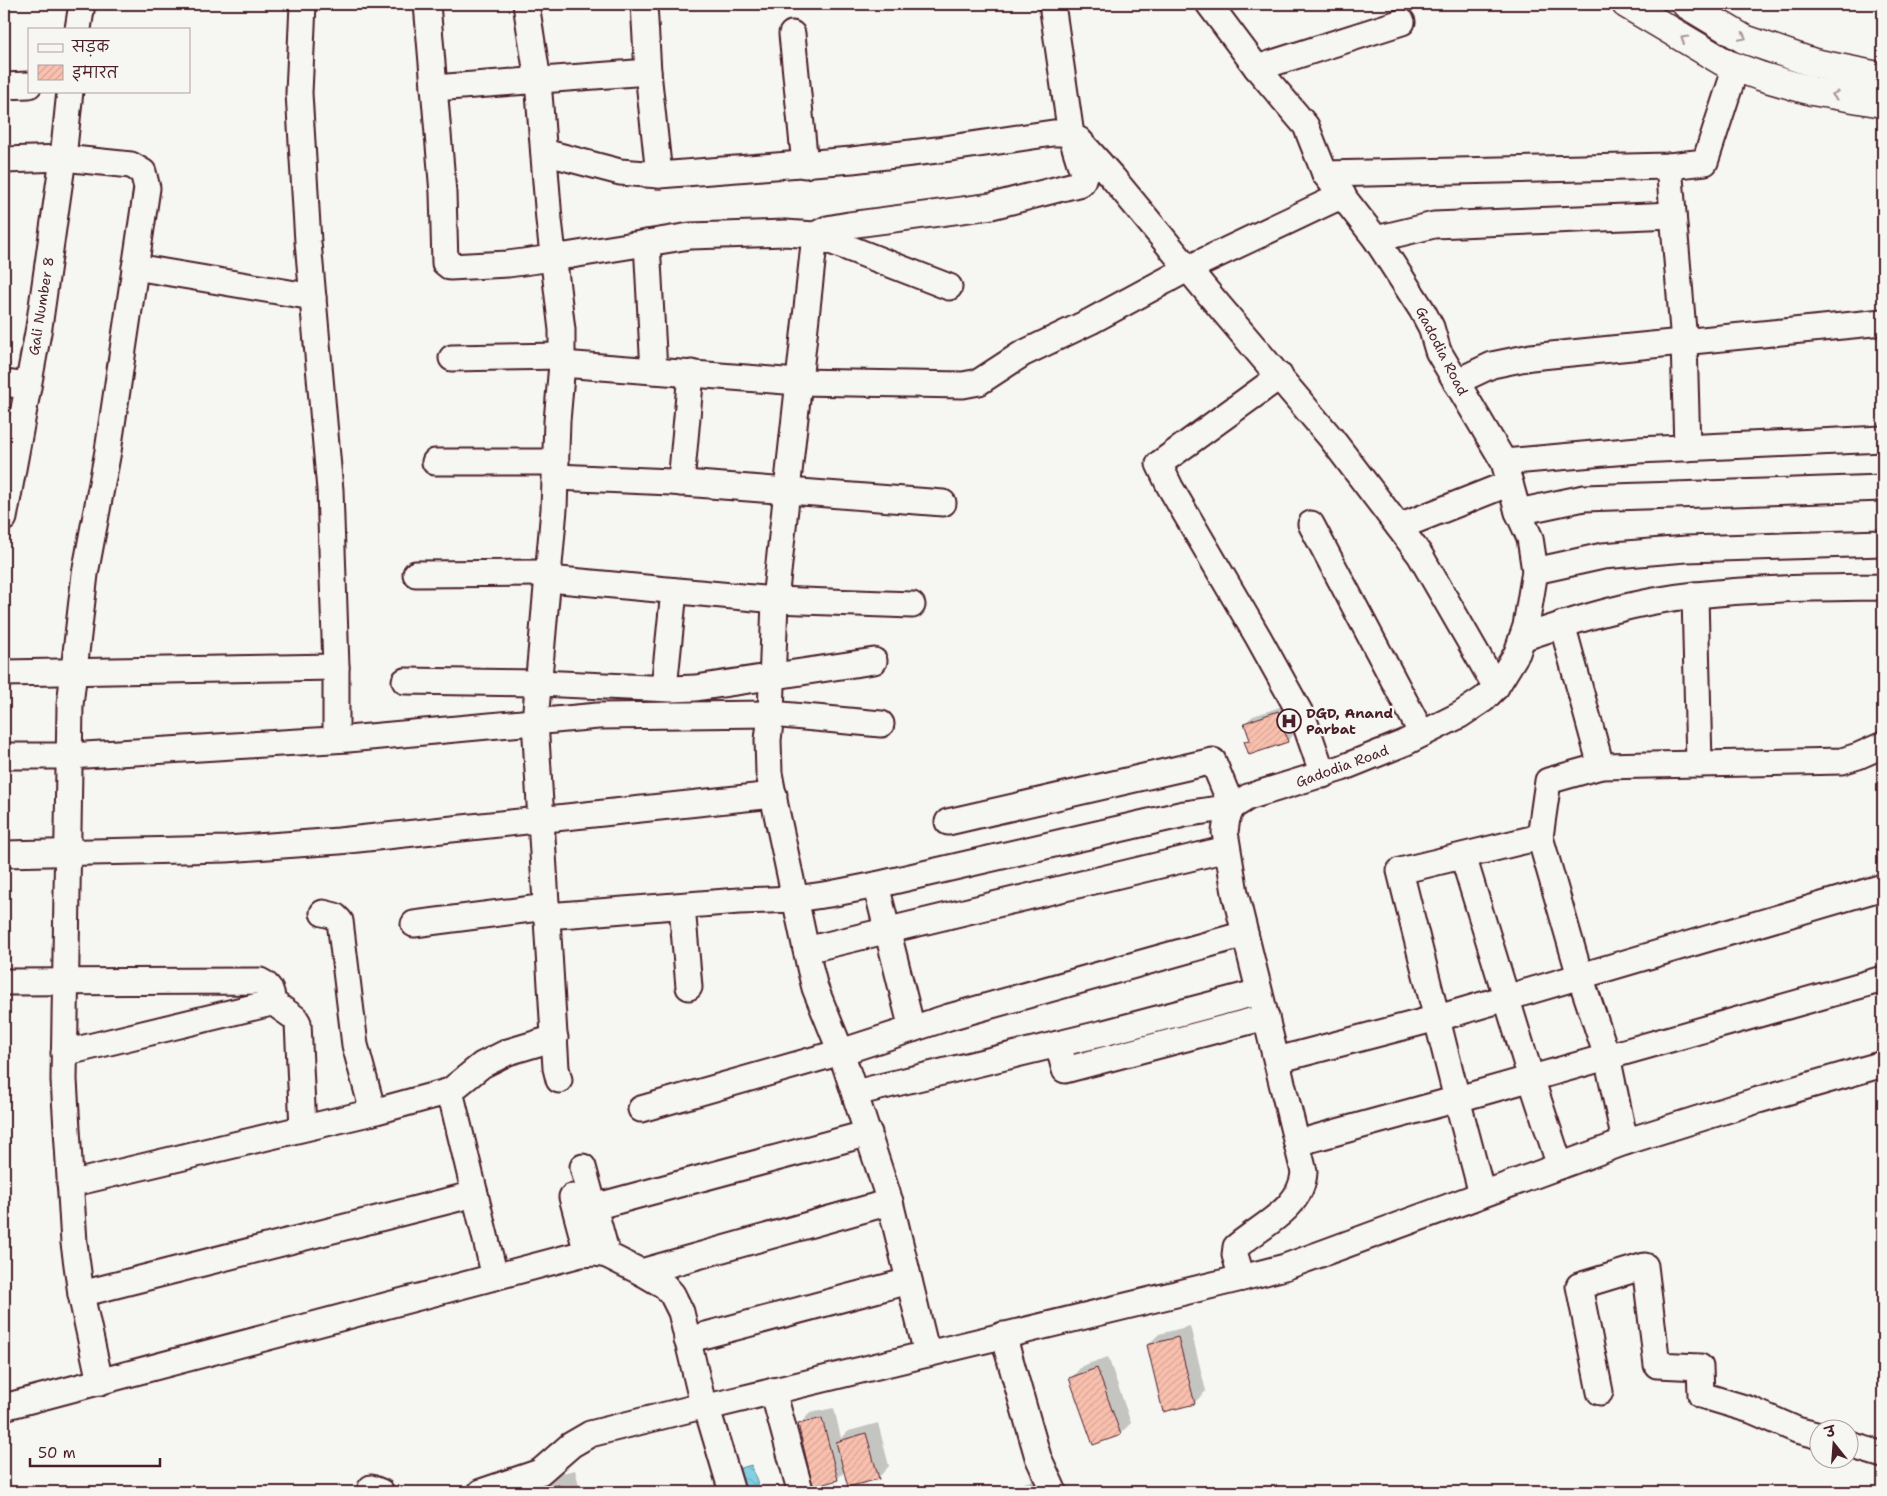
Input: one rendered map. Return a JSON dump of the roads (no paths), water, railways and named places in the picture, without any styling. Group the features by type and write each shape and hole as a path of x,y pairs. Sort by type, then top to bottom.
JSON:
{"main road":[{"path":"1626,4 1736,68 1812,91 1883,103"},
{"path":"1706,10 1744,39 1814,63 1883,76"}],"street":[{"path":"78,28 82,4"},
{"path":"303,4 298,93 330,490 336,667 336,739"},
{"path":"427,4 447,266 508,264 708,235 785,233 815,235 949,287"},
{"path":"526,4 538,81 553,258 562,330 562,360 549,576 535,721 556,1068 559,1080"},
{"path":"644,4 648,72 659,175"},
{"path":"815,235 827,229 842,226 992,206 1082,182 1084,176 1071,135 1052,4"},
{"name":"Gadodia Road","path":"414,924 547,912 794,899 876,885 1184,814 1232,806 1248,797 1323,775 1422,734 1460,716 1484,699 1496,687 1508,669 1526,626 1535,570 1530,538 1518,512 1507,472 1438,351 1431,327 1376,239 1325,174 1306,126 1257,68 1209,4"},
{"path":"1257,68 1402,22"},
{"path":"792,34 805,165"},
{"path":"1325,174 1669,166 1705,162 1736,68"},
{"path":"434,88 648,72"},
{"path":"4,86 28,85"},
{"name":"Gali Number 8","path":"4,518 39,327 63,158 70,92"},
{"path":"544,152 620,172 659,175 805,165 937,150 1053,133 1071,135 1079,140 1113,178 1280,376 1399,526 1431,572 1496,687"},
{"path":"4,160 63,158 131,165 142,172 147,188 108,450 85,574 73,673 69,756 64,1053 70,1184 74,1243 81,1294 100,1382"},
{"path":"1669,166 1684,342 1687,448"},
{"path":"452,358 562,360 654,371 798,382 974,384 1022,354 1091,321 1189,268 1343,195"},
{"path":"1376,239 1434,225 1673,215"},
{"path":"815,235 775,600 771,714 768,740 770,773 794,899 815,988 841,1052 869,1133 890,1202 927,1354"},
{"path":"648,243 654,371"},
{"path":"136,267 313,297"},
{"path":"1456,382 1492,366 1531,357 1883,322"},
{"path":"682,483 691,373"},
{"path":"1280,376 1159,464 1170,487 1258,637 1304,720 1323,775"},
{"path":"4,383 28,386"},
{"path":"1399,526 1507,472 1638,450 1883,439"},
{"path":"435,462 556,469 682,483 943,503"},
{"path":"1518,512 1584,498 1883,488"},
{"path":"1311,524 1422,734"},
{"path":"1535,570 1603,556 1686,548 1883,543"},
{"path":"416,574 549,576 674,591 775,600 912,605"},
{"path":"1522,638 1562,624 1606,612 1695,595 1775,589 1883,588"},
{"path":"664,688 674,591"},
{"path":"1695,595 1700,764"},
{"path":"1562,624 1601,766"},
{"path":"405,681 696,688 874,661"},
{"path":"4,673 336,667"},
{"path":"4,756 69,756 336,739 598,716 771,714 882,724"},
{"path":"1625,1142 1607,1056 1580,976 1540,837 1548,781 1601,766 1842,761 1883,745"},
{"path":"948,822 1213,761 1232,806 1227,818 1225,832 1227,849 1259,992 1304,1165 1304,1179 1293,1200 1281,1214 1236,1247 1235,1256 1242,1278"},
{"path":"4,854 226,849 339,841 541,818 774,796"},
{"path":"1482,1194 1456,1099 1400,871 1540,837"},
{"path":"806,950 1227,849"},
{"path":"1463,856 1560,1166"},
{"path":"876,885 912,1029"},
{"path":"1277,1060 1436,1019 1883,887"},
{"path":"682,906 689,987"},
{"path":"323,913 336,916 340,921 355,1045 373,1112"},
{"path":"641,1109 841,1052 950,1017 1245,934"},
{"path":"1297,1142 1883,979"},
{"path":"4,982 260,981 270,989 272,996 271,1001 267,1004 64,1053"},
{"path":"855,1093 1058,1044 1259,992"},
{"path":"271,1001 295,1018 298,1023 303,1128"},
{"path":"1058,1044 1065,1070 1266,1017"},
{"path":"70,1184 373,1112 450,1091 482,1065 508,1052 555,1038"},
{"path":"481,1492 540,1472 571,1445 590,1434 1003,1336 1285,1266 1625,1142 1755,1101 1883,1064"},
{"path":"450,1091 495,1277"},
{"path":"583,1202 869,1133"},
{"path":"583,1167 583,1202 597,1254"},
{"path":"81,1294 475,1194"},
{"path":"641,1272 890,1202"},
{"path":"4,1407 495,1277 597,1254 641,1272 665,1286 672,1294 681,1312 702,1400 706,1405 732,1492"},
{"path":"1600,1392 1579,1286 1645,1266 1657,1365 1700,1367 1701,1395 1751,1410 1796,1430 1810,1434"},
{"path":"687,1340 909,1282"},
{"path":"1003,1336 1038,1457 1054,1492"},
{"path":"773,1391 800,1490"},
{"path":"1860,1448 1883,1455"}],"water":[{"path":"751,1465 760,1489 744,1492 735,1470"}],"place":[{"name":"DGD, Anand Parbat","path":"1289,721"}]}
